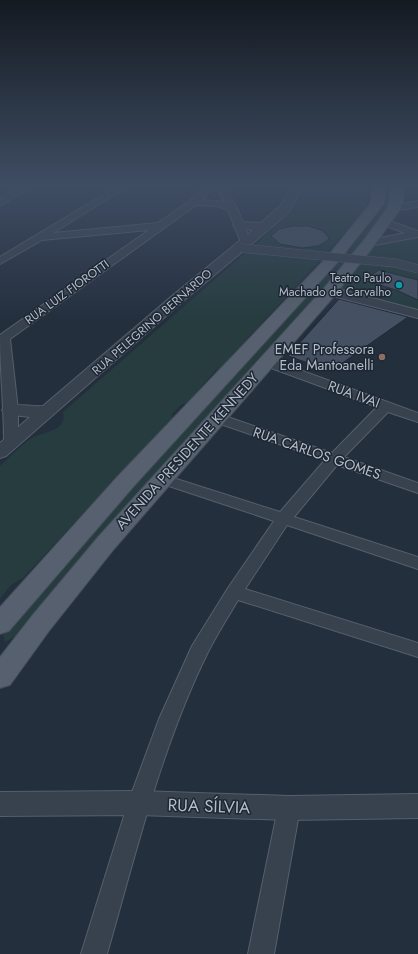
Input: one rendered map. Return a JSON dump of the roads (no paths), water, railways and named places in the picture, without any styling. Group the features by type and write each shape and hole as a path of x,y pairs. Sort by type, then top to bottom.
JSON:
{"main road":[{"name":"AVENIDA PRESIDENTE KENNEDY","path":"0,677 40,624 106,543 330,291 360,240 368,231"},
{"name":"AVENIDA PRESIDENTE KENNEDY","path":"0,624 75,538 332,260 360,240"},
{"path":"0,649 19,639 40,624"}],"street":[{"path":"0,261 51,231"},
{"path":"68,231 75,234"},
{"path":"39,238 109,231"},
{"name":"RUA LUIZ FIOROTTI","path":"2,339 154,231"},
{"path":"240,231 243,245 395,263 418,269"},
{"name":"RUA PELEGRINO BERNARDO","path":"6,447 177,299 261,231"},
{"path":"360,240 417,234"},
{"path":"330,291 418,314"},
{"path":"2,339 4,368 11,410 6,447"},
{"name":"RUA IVAI","path":"267,362 418,418"},
{"path":"94,954 139,804 169,719 199,651 234,592 283,519 334,459 386,406"},
{"path":"11,410 33,412 49,410"},
{"name":"RUA CARLOS GOMES","path":"216,418 418,488"},
{"path":"162,479 418,563"},
{"path":"234,592 418,650"},
{"name":"RUA SÍLVIA","path":"0,804 139,804 289,808 418,806"},
{"path":"260,954 289,808"}],"place":[{"name":"Teatro Paulo Machado de Carvalho","path":"399,285"},
{"name":"EMEF Professora Eda Mantoanelli","path":"382,357"}]}
